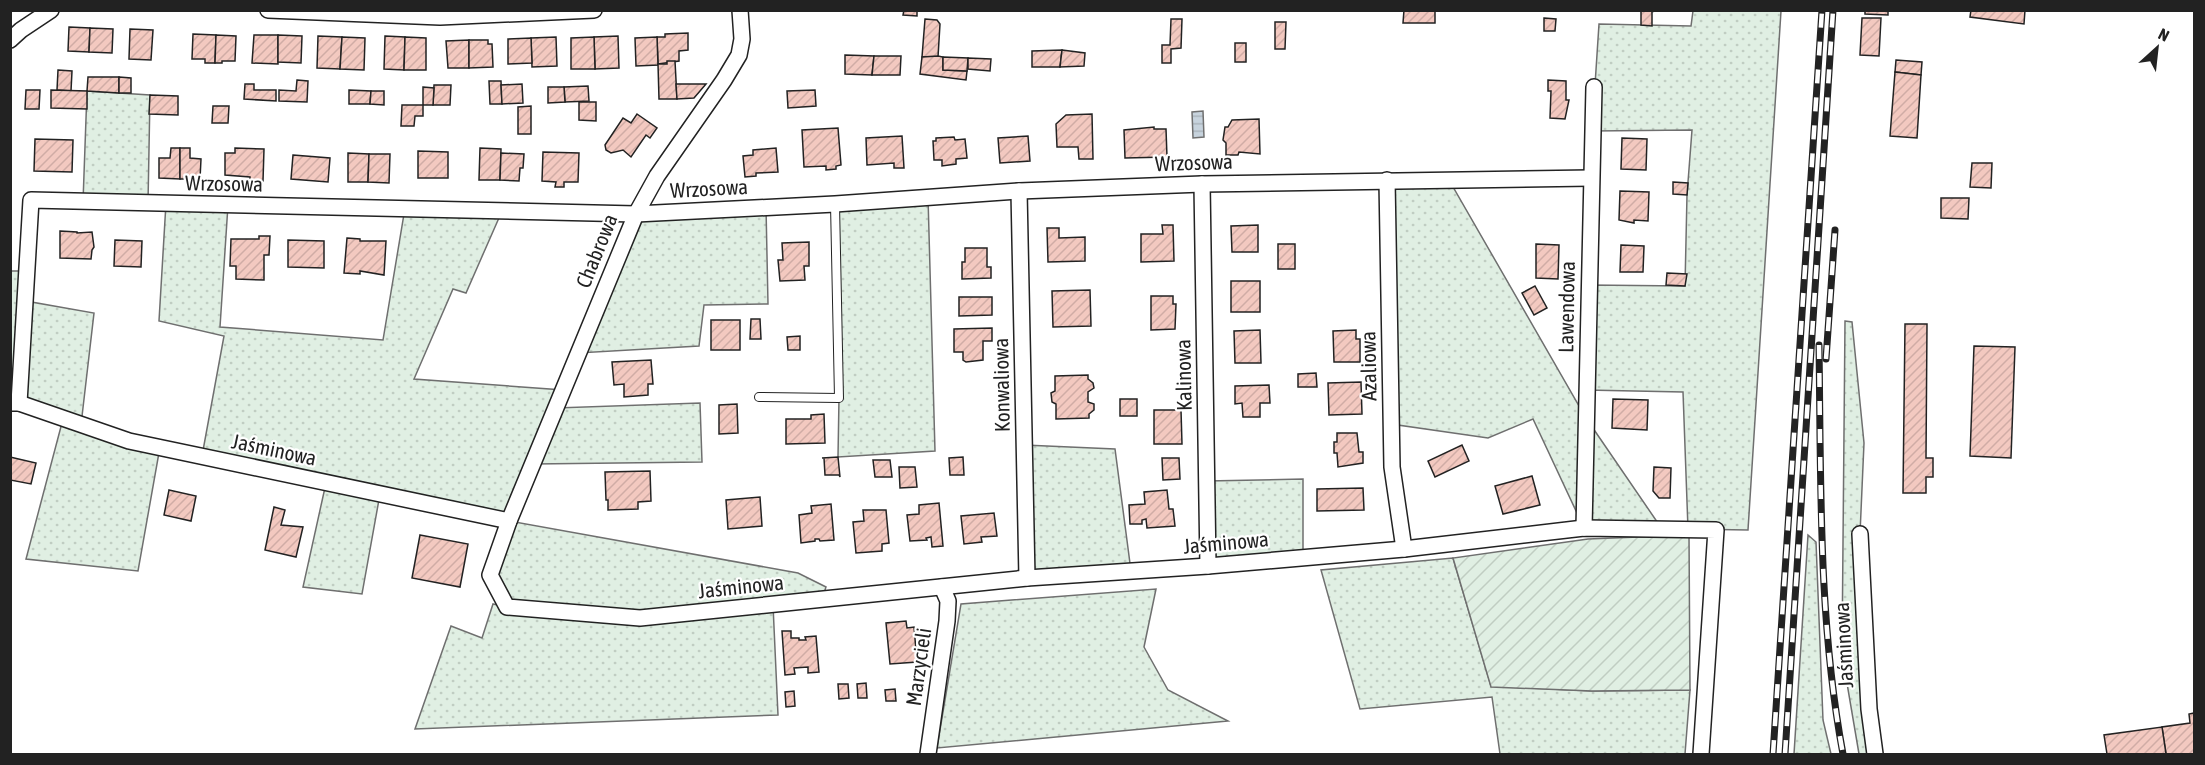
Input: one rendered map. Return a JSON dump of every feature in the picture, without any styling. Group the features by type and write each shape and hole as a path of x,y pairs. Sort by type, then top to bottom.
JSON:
{"street":[{"path":"10,40 51,10"},
{"path":"268,10 409,13 440,17 594,10"},
{"name":"Chabrowa","path":"509,521 636,214 657,176 739,55 742,39 740,10"},
{"name":"Lawendowa","path":"1584,528 1594,87"},
{"name":"Wrzosowa","path":"15,403 32,200 636,214 835,204 1019,191 1202,183 1591,178"},
{"name":"Azaliowa","path":"1387,180 1392,467 1404,549"},
{"name":"Kalinowa","path":"1202,183 1208,566"},
{"name":"Konwaliowa","path":"1019,191 1027,578"},
{"name":"Jaśminowa","path":"15,403 129,441 509,521 490,574 507,607 640,618 1027,578 1208,566 1404,549 1584,528 1716,530 1701,754"},
{"name":"Jaśminowa","path":"1860,534 1869,709 1875,754"},
{"name":"Marzycieli","path":"928,754 947,621 948,602 942,587"}],"lane":[{"path":"759,397 839,398 835,204"}],"green space":[{"path":"1693,11 1781,11 1748,530 1688,529 1683,392 1586,390 1588,285 1685,286 1687,195 1692,130 1592,131 1599,24 1691,26"},
{"path":"87,91 150,95 148,203 83,202"},
{"path":"1387,180 1449,180 1586,418 1662,529 1584,528 1533,419 1488,438 1391,424"},
{"path":"928,197 935,451 838,457 835,204"},
{"path":"166,203 228,205 220,327 383,340 405,208 502,211 466,293 453,289 414,379 563,390 556,408 700,403 702,462 533,464 509,521 380,494 362,594 303,587 326,483 202,456 224,336 159,321"},
{"path":"766,207 768,304 704,305 699,346 578,353 636,214"},
{"path":"11,271 27,271 26,301 94,313 81,425 160,447 138,571 26,559 63,419 11,403"},
{"path":"1845,321 1852,322 1864,443 1860,534 1875,754 1859,754 1842,654"},
{"path":"1024,445 1115,449 1131,571 1027,578"},
{"path":"1303,479 1303,558 1208,566 1207,481"},
{"path":"509,521 798,573 826,587 822,599 773,605 778,715 415,729 451,626 482,638 493,604 506,607 490,575"},
{"path":"1689,535 1690,690 1592,691 1491,687 1453,558 1588,539"},
{"path":"1808,535 1816,542 1823,720 1831,754 1794,754"},
{"path":"1453,558 1491,686 1592,691 1690,690 1685,754 1500,754 1492,697 1360,709 1321,570"},
{"path":"1156,589 1144,647 1168,690 1228,721 937,748 961,604"}],"shaded area":[{"path":"1203,111 1204,137 1193,138 1192,112"}],"building":[{"path":"904,10 917,10 917,16 903,15"},
{"path":"1404,10 1435,10 1435,23 1403,23"},
{"path":"1641,10 1656,10 1652,12 1652,26 1641,25"},
{"path":"1865,10 1888,10 1888,15 1865,14"},
{"path":"1971,10 2025,10 2024,24 1970,17"},
{"path":"1544,18 1556,19 1555,31 1544,31"},
{"path":"1862,18 1881,18 1879,56 1860,55"},
{"path":"925,19 937,20 940,24 938,57 922,57"},
{"path":"1171,19 1182,19 1181,48 1171,49 1171,63 1162,63 1162,45 1170,45"},
{"path":"1275,22 1286,22 1285,49 1275,49"},
{"path":"69,27 90,28 89,52 68,51"},
{"path":"90,28 113,29 112,53 89,52"},
{"path":"130,29 153,30 151,60 129,59"},
{"path":"688,33 688,50 679,51 679,61 658,64 657,37 665,37 665,34"},
{"path":"193,34 216,35 215,63 205,63 205,59 192,59"},
{"path":"216,35 236,36 235,61 215,63"},
{"path":"254,35 278,35 278,64 252,63"},
{"path":"278,35 302,36 301,63 278,62"},
{"path":"318,36 342,37 340,69 317,68"},
{"path":"385,36 405,37 404,70 384,69"},
{"path":"618,36 619,68 595,69 594,37"},
{"path":"342,37 365,38 364,70 340,69"},
{"path":"405,37 426,38 426,70 404,70"},
{"path":"556,37 557,66 532,67 531,38"},
{"path":"594,37 595,69 571,69 571,38"},
{"path":"657,37 658,65 636,66 635,38"},
{"path":"531,38 532,63 508,64 508,39"},
{"path":"469,40 469,68 448,68 446,41"},
{"path":"469,40 488,40 488,44 492,44 493,67 469,68"},
{"path":"1235,43 1246,43 1246,62 1235,62"},
{"path":"1062,50 1060,67 1032,67 1032,51"},
{"path":"1062,50 1085,53 1084,66 1060,67"},
{"path":"845,55 874,56 872,75 845,74"},
{"path":"874,56 901,56 900,75 872,75"},
{"path":"922,57 943,57 943,70 967,71 966,80 920,74"},
{"path":"943,57 968,58 967,71 943,70"},
{"path":"968,58 991,59 990,71 968,69"},
{"path":"1896,60 1922,62 1921,75 1895,72"},
{"path":"667,61 675,61 677,99 659,99 658,64 667,64"},
{"path":"58,70 72,71 71,91 57,90"},
{"path":"1895,72 1921,75 1917,138 1890,136"},
{"path":"88,77 119,77 119,93 87,91"},
{"path":"119,77 131,78 131,93 119,93"},
{"path":"297,80 308,81 307,102 279,101 279,90 296,91"},
{"path":"1548,80 1566,81 1566,100 1569,100 1565,119 1550,118 1551,91 1548,91"},
{"path":"489,81 501,81 502,104 490,104"},
{"path":"245,84 254,84 254,90 276,90 276,101 244,99"},
{"path":"522,84 523,103 502,104 501,85"},
{"path":"676,84 706,84 694,98 677,99"},
{"path":"434,85 451,85 450,105 433,105"},
{"path":"588,86 589,101 565,102 564,87"},
{"path":"423,87 434,88 433,105 423,105"},
{"path":"548,87 564,87 565,102 548,103"},
{"path":"26,90 40,90 39,109 25,109"},
{"path":"51,90 87,91 87,109 51,108"},
{"path":"349,90 371,91 370,104 349,104"},
{"path":"815,90 816,106 788,108 787,91"},
{"path":"371,91 384,91 384,105 370,104"},
{"path":"150,95 178,96 178,115 149,114"},
{"path":"579,102 596,102 596,121 579,120"},
{"path":"402,105 423,105 423,116 415,116 414,126 401,126"},
{"path":"213,106 229,106 228,123 212,123"},
{"path":"531,106 531,134 518,134 518,107"},
{"path":"637,114 657,128 650,138 646,135 631,157 623,150 611,153 606,150 605,145 623,118 631,123"},
{"path":"1092,114 1093,159 1079,159 1078,147 1057,147 1056,124 1066,115"},
{"path":"1259,119 1260,154 1239,152 1238,155 1226,155 1226,143 1223,140 1225,127 1228,127 1232,120"},
{"path":"1154,127 1154,129 1166,129 1167,157 1125,158 1124,130"},
{"path":"838,128 841,165 836,166 836,169 826,170 826,166 804,167 802,130"},
{"path":"902,136 904,168 894,168 894,163 867,165 866,138"},
{"path":"1028,136 1030,161 1000,163 998,138"},
{"path":"954,137 955,140 965,139 967,158 956,159 956,164 942,166 942,160 934,160 933,141 936,141 936,138"},
{"path":"1622,138 1647,139 1646,170 1621,169"},
{"path":"35,139 73,140 72,172 34,171"},
{"path":"171,148 180,148 180,179 159,178 159,158 170,158"},
{"path":"180,148 190,148 190,158 201,159 200,179 180,179"},
{"path":"235,148 264,149 263,181 250,180 250,177 225,175 225,153 235,153"},
{"path":"480,148 501,149 500,180 479,180"},
{"path":"776,148 778,172 756,173 756,176 745,177 743,156 753,155 753,150"},
{"path":"418,151 448,152 448,178 418,178"},
{"path":"543,152 579,153 578,182 564,182 564,187 555,187 556,182 542,181"},
{"path":"348,153 369,154 368,182 348,182"},
{"path":"501,153 524,154 519,181 500,180"},
{"path":"369,154 390,154 389,183 368,182"},
{"path":"293,155 330,158 328,182 291,179"},
{"path":"1972,163 1992,163 1991,188 1970,187"},
{"path":"1673,182 1688,183 1687,195 1673,194"},
{"path":"1620,191 1649,192 1648,221 1634,220 1634,223 1619,220"},
{"path":"1941,198 1969,198 1968,219 1941,218"},
{"path":"1162,225 1173,225 1174,261 1141,262 1141,234 1163,234"},
{"path":"1258,225 1258,252 1232,252 1231,226"},
{"path":"1047,228 1059,228 1059,238 1085,237 1085,261 1048,262"},
{"path":"60,231 92,232 94,247 91,259 60,258"},
{"path":"259,236 270,236 269,255 264,255 264,280 236,279 236,266 230,266 231,239 259,239"},
{"path":"347,238 360,239 360,241 386,241 384,275 360,271 360,274 344,273"},
{"path":"115,240 142,241 141,267 114,266"},
{"path":"288,240 324,241 324,268 288,267"},
{"path":"809,242 809,266 804,266 805,280 780,281 778,260 783,260 782,243"},
{"path":"1278,244 1295,244 1295,269 1278,269"},
{"path":"1536,244 1559,245 1558,279 1536,278"},
{"path":"1621,245 1644,246 1643,272 1620,272"},
{"path":"965,248 987,248 987,267 991,267 991,278 962,279"},
{"path":"1667,273 1687,274 1685,286 1666,285"},
{"path":"1231,281 1260,281 1260,312 1231,312"},
{"path":"1535,286 1547,308 1534,315 1522,293"},
{"path":"1090,290 1091,326 1053,327 1052,291"},
{"path":"1151,296 1173,296 1173,304 1176,304 1175,329 1151,330"},
{"path":"959,297 992,297 992,315 959,316"},
{"path":"751,319 760,319 761,339 750,339"},
{"path":"711,320 740,320 740,350 711,350"},
{"path":"1905,324 1927,324 1926,458 1933,458 1933,477 1926,477 1926,493 1903,493"},
{"path":"992,328 992,341 983,341 983,360 966,362 963,360 963,352 954,352 954,329"},
{"path":"1260,330 1261,363 1235,363 1234,331"},
{"path":"1356,330 1356,339 1360,339 1360,362 1334,362 1333,331"},
{"path":"800,336 800,350 788,350 787,337"},
{"path":"1974,346 2015,347 2011,458 1970,456"},
{"path":"651,360 653,384 648,384 648,395 624,397 624,384 614,385 612,362"},
{"path":"1316,373 1317,387 1298,387 1298,374"},
{"path":"1088,375 1094,388 1088,392 1088,402 1094,404 1094,410 1089,414 1089,418 1056,419 1056,404 1052,402 1051,393 1055,391 1055,376"},
{"path":"1361,382 1362,414 1329,415 1328,383"},
{"path":"1269,385 1270,403 1260,403 1260,417 1243,417 1242,403 1235,404 1235,386"},
{"path":"1120,399 1137,399 1137,416 1120,416"},
{"path":"1613,399 1648,400 1647,430 1612,428"},
{"path":"737,404 738,433 719,434 719,405"},
{"path":"1154,410 1181,410 1182,444 1154,444"},
{"path":"824,414 825,443 786,444 786,419 811,419 811,415"},
{"path":"1337,433 1357,433 1359,452 1363,452 1363,463 1338,467 1337,453 1334,453"},
{"path":"1462,445 1469,461 1435,477 1428,461"},
{"path":"10,457 36,463 31,484 10,480"},
{"path":"838,457 840,477 839,475 825,475 824,458 822,458"},
{"path":"963,457 964,475 950,475 949,458"},
{"path":"1162,458 1179,458 1180,479 1163,480"},
{"path":"873,460 890,460 892,477 875,477"},
{"path":"899,467 915,467 917,487 900,488"},
{"path":"1654,467 1671,468 1670,498 1659,498 1653,491"},
{"path":"650,471 651,501 638,502 638,509 608,510 605,472"},
{"path":"1532,476 1540,505 1503,514 1495,486"},
{"path":"1363,488 1364,510 1317,511 1317,489"},
{"path":"169,490 196,496 191,521 164,515"},
{"path":"1167,490 1169,509 1173,509 1175,526 1147,528 1146,519 1142,520 1142,524 1130,524 1129,505 1145,504 1144,492"},
{"path":"760,497 762,526 728,529 726,500"},
{"path":"939,503 943,546 932,547 931,537 926,538 927,540 910,541 907,515 919,514 919,505"},
{"path":"831,504 834,540 815,539 815,541 801,543 799,515 812,513 811,506"},
{"path":"274,507 285,510 281,525 303,527 296,557 265,550"},
{"path":"863,510 886,510 889,543 882,544 882,551 856,553 853,522 864,521"},
{"path":"994,513 997,536 981,537 982,542 964,544 961,516"},
{"path":"420,535 468,544 460,587 412,578"},
{"path":"906,621 907,628 914,627 917,662 890,664 886,623"},
{"path":"782,631 791,631 791,638 799,638 799,640 816,636 819,672 808,673 808,667 794,668 795,674 785,675"},
{"path":"866,683 867,698 858,698 857,684"},
{"path":"838,684 848,684 849,698 839,699"},
{"path":"895,689 896,701 886,701 885,690"},
{"path":"794,691 795,706 786,707 785,692"},
{"path":"2194,713 2194,754 2166,754 2162,727 2190,723 2189,714"},
{"path":"2162,727 2166,754 2107,754 2104,735"}],"railway":[{"path":"1773,754 1822,10"},
{"path":"1785,754 1833,10"},
{"path":"1826,359 1835,230"},
{"path":"1819,345 1825,602 1835,704 1843,754"}]}
